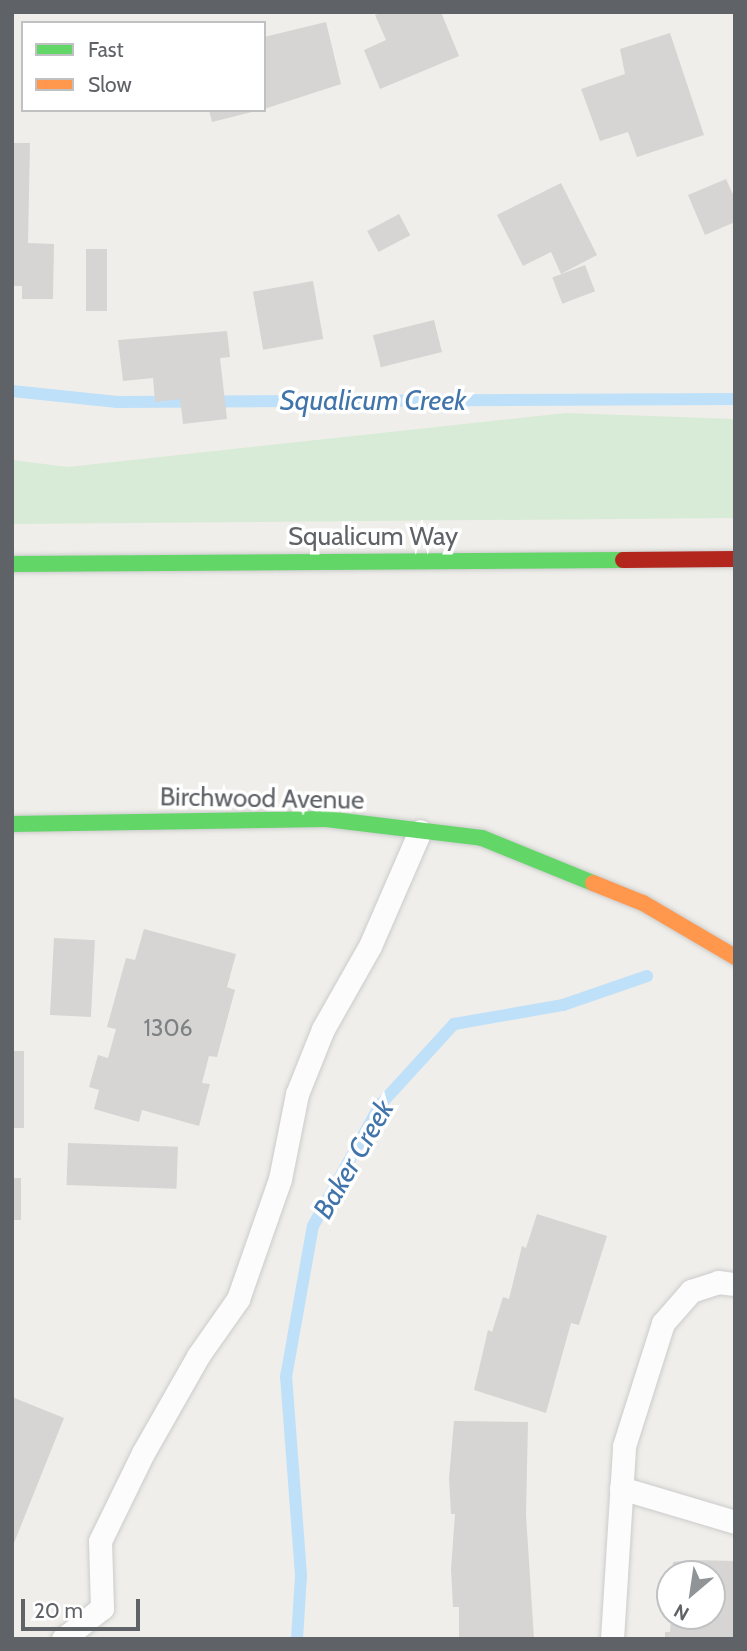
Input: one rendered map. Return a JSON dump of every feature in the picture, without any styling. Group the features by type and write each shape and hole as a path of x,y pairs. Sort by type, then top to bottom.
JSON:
{"street":[{"name":"Squalicum Way","path":"12,565 735,559"},
{"name":"Birchwood Avenue","path":"12,824 326,819 482,838 618,893 735,957"}],"lane":[{"path":"63,1639 102,1608 100,1541 150,1441 198,1356 238,1299 280,1179 297,1094 323,1029 370,946 420,831"},
{"path":"612,1639 624,1446 663,1323 691,1292 718,1282 735,1284"},
{"path":"621,1488 735,1522"}],"green space":[{"path":"566,413 735,419 735,518 12,524 12,460 68,467"}],"building":[{"path":"383,12 441,12 459,56 380,89 364,50 386,40 375,15"},
{"path":"326,22 341,84 266,108 266,37"},
{"path":"670,33 704,135 637,157 628,132 600,141 581,89 625,74 620,49"},
{"path":"210,112 252,112 212,122"},
{"path":"12,143 30,143 28,243 54,244 53,299 22,299 22,286 12,286"},
{"path":"726,179 735,199 735,222 705,235 688,195"},
{"path":"561,183 597,255 561,274 551,252 523,266 497,215"},
{"path":"399,214 410,235 378,252 367,231"},
{"path":"86,249 107,249 107,311 86,311"},
{"path":"585,265 595,291 562,304 552,278"},
{"path":"313,281 323,339 263,350 253,292"},
{"path":"434,320 442,352 381,367 373,335"},
{"path":"227,331 230,357 220,358 227,419 183,424 180,399 155,402 153,378 123,381 118,340"},
{"path":"144,929 236,954 227,987 235,990 217,1057 209,1056 202,1083 210,1084 199,1126 142,1110 139,1122 94,1109 99,1090 89,1087 98,1055 108,1058 116,1029 107,1027 126,958 135,960"},
{"path":"54,938 95,940 91,1017 50,1015"},
{"path":"12,1051 24,1051 24,1128 12,1128"},
{"path":"68,1143 178,1147 176,1189 67,1185"},
{"path":"12,1178 21,1178 21,1220 12,1220"},
{"path":"537,1214 607,1236 579,1325 571,1323 546,1413 474,1390 488,1330 492,1332 503,1297 509,1299 522,1246 526,1248"},
{"path":"12,1397 64,1418 12,1548"},
{"path":"454,1421 528,1422 526,1515 534,1639 459,1639 459,1607 453,1607 451,1569 455,1514 451,1514 449,1478"},
{"path":"726,1561 735,1561 735,1639 665,1639 665,1632 726,1630"}],"waterway":[{"name":"Squalicum Creek","path":"12,391 117,402 735,399"},
{"name":"Baker Creek","path":"297,1639 301,1575 286,1377 313,1226 380,1105 454,1024 563,1005 647,976"}],"traffic: fast":[{"path":"12,564 623,560"},
{"path":"12,824 326,819 482,838 593,883"}],"traffic: slow":[{"path":"593,883 643,903 735,957"}],"traffic: jam":[{"path":"623,560 735,559"}]}
